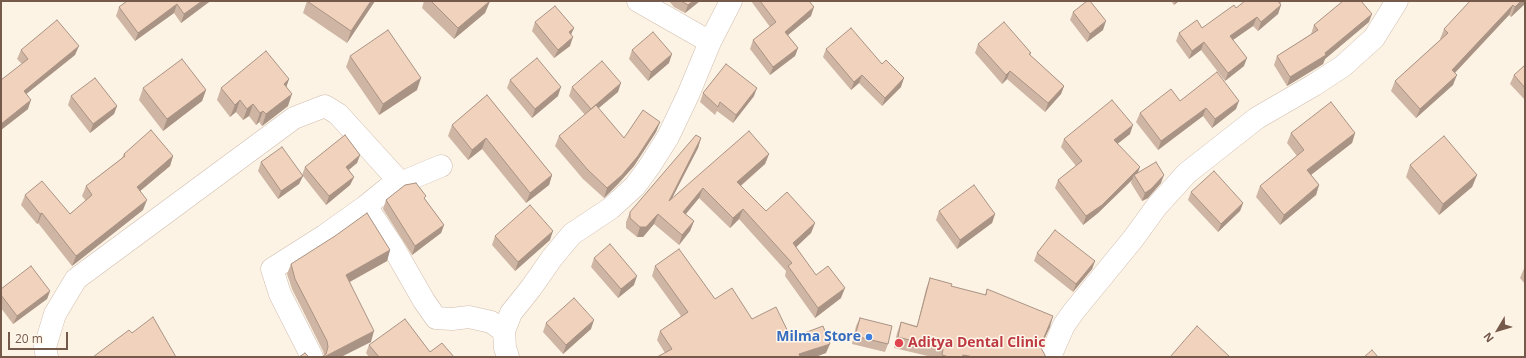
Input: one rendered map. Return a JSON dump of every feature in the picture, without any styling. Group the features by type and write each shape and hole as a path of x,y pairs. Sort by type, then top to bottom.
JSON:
{"street":[{"path":"638,1 710,42"},
{"path":"508,357 505,348 504,331 511,313 572,234 611,208 634,186 649,167 668,137 688,96 710,42 731,1"},
{"path":"1050,357 1064,325 1074,311 1133,239 1157,206 1187,173 1257,118 1314,85 1343,66 1374,38 1397,1"},
{"path":"47,357 45,347 55,314 76,279 294,118 324,106 338,114 398,180 405,181 441,166"},
{"path":"312,357 280,294 272,269 324,236 366,206 398,180"},
{"path":"366,206 392,244 424,301 436,318 452,319 469,317 491,322 504,331"}],"building":[{"path":"127,1 202,1 184,14 177,4 138,33 119,7"},
{"path":"307,1 371,1 351,31"},
{"path":"431,1 490,1 458,28"},
{"path":"681,1 693,1 688,5"},
{"path":"760,1 809,1 814,7 785,32 798,48 773,67 753,40 776,22"},
{"path":"1087,1 1090,1 1106,21 1090,34 1073,12"},
{"path":"1245,1 1278,1 1281,5 1261,22 1257,17 1230,36 1247,58 1228,73 1204,42 1192,51 1179,33 1197,20 1202,28 1234,5 1236,8"},
{"path":"1343,1 1361,1 1372,14 1325,53 1326,55 1290,77 1277,56 1318,30 1314,25"},
{"path":"1470,1 1521,1 1515,7 1513,5 1452,70 1457,75 1420,109 1395,81 1448,33 1444,29"},
{"path":"555,6 574,28 569,32 573,37 558,50 535,22"},
{"path":"57,20 79,46 24,91 31,100 1,124 1,80 28,59 21,50"},
{"path":"1004,22 1031,53 1029,54 1064,86 1048,103 1010,71 1006,75 978,44"},
{"path":"851,28 882,64 886,60 904,78 885,98 862,75 854,82 826,49"},
{"path":"388,30 421,78 383,104 350,56"},
{"path":"653,32 672,54 651,72 632,50"},
{"path":"266,51 289,79 284,84 292,94 266,114 263,111 260,113 253,104 247,109 240,100 235,105 221,88"},
{"path":"537,58 561,87 535,109 510,80"},
{"path":"182,59 206,90 167,119 143,88"},
{"path":"602,61 621,83 591,109 572,87"},
{"path":"726,64 757,88 736,115 720,102 718,107 703,93"},
{"path":"1525,65 1525,88 1514,75"},
{"path":"1217,72 1239,101 1215,119 1206,108 1161,141 1140,113 1171,89 1180,101"},
{"path":"95,78 117,106 93,124 71,96"},
{"path":"487,95 552,175 530,193 486,138 472,150 452,125"},
{"path":"1112,100 1133,125 1114,140 1140,167 1102,205 1086,216 1058,180 1082,161 1064,139"},
{"path":"1331,102 1355,133 1307,170 1319,185 1284,215 1260,186 1304,150 1291,133"},
{"path":"596,105 624,138 643,110 660,122 638,156 622,175 607,188 587,169 559,136"},
{"path":"151,130 173,156 137,187 147,200 76,256 42,213 40,214 25,195 42,181 70,214 92,195 86,186 125,156 124,154"},
{"path":"749,131 769,154 737,182 766,211 787,192 815,223 793,243 816,275 828,266 845,288 818,308 788,266 792,263 743,209 733,218 703,188 683,212 694,221 682,235 658,214 646,227 640,227 630,218 630,212 696,135 701,138 669,201"},
{"path":"345,135 360,155 346,167 354,177 329,196 305,167"},
{"path":"1444,136 1477,175 1443,204 1410,165"},
{"path":"282,147 303,176 281,191 261,162"},
{"path":"1156,162 1164,175 1151,189 1145,193 1134,175"},
{"path":"1214,171 1243,203 1221,224 1191,192"},
{"path":"416,183 426,196 424,198 444,225 415,246 386,200 405,185"},
{"path":"974,185 995,214 960,240 939,211"},
{"path":"530,205 553,231 518,262 495,236"},
{"path":"367,213 390,250 346,275 374,331 322,357 326,354 328,347 327,341 295,279 291,264 335,236"},
{"path":"1055,230 1095,261 1076,284 1037,253"},
{"path":"610,244 637,276 621,289 594,258"},
{"path":"679,249 715,299 732,288 752,319 776,307 791,338 823,326 830,344 799,354 800,356 798,357 657,357 672,349 660,331 688,312 655,266"},
{"path":"31,266 50,291 17,316 1,295 1,289"},
{"path":"930,278 952,284 951,286 986,295 987,289 1053,316 1042,342 1041,348 1045,357 974,357 963,355 962,357 949,357 942,355 943,349 898,337 901,322 917,327"},
{"path":"574,298 594,320 566,345 546,323"},
{"path":"153,317 176,357 93,357 129,330 132,333"},
{"path":"860,318 892,326 888,344 855,336"},
{"path":"405,319 430,352 442,343 454,357 379,357 369,345"},
{"path":"1197,326 1230,357 1170,357"},
{"path":"1372,350 1378,357 1364,357"},
{"path":"305,353 309,357 299,357"}],"place":[{"name":"Milma Store","path":"869,337"},
{"name":"Aditya Dental Clinic","path":"899,343"}]}
